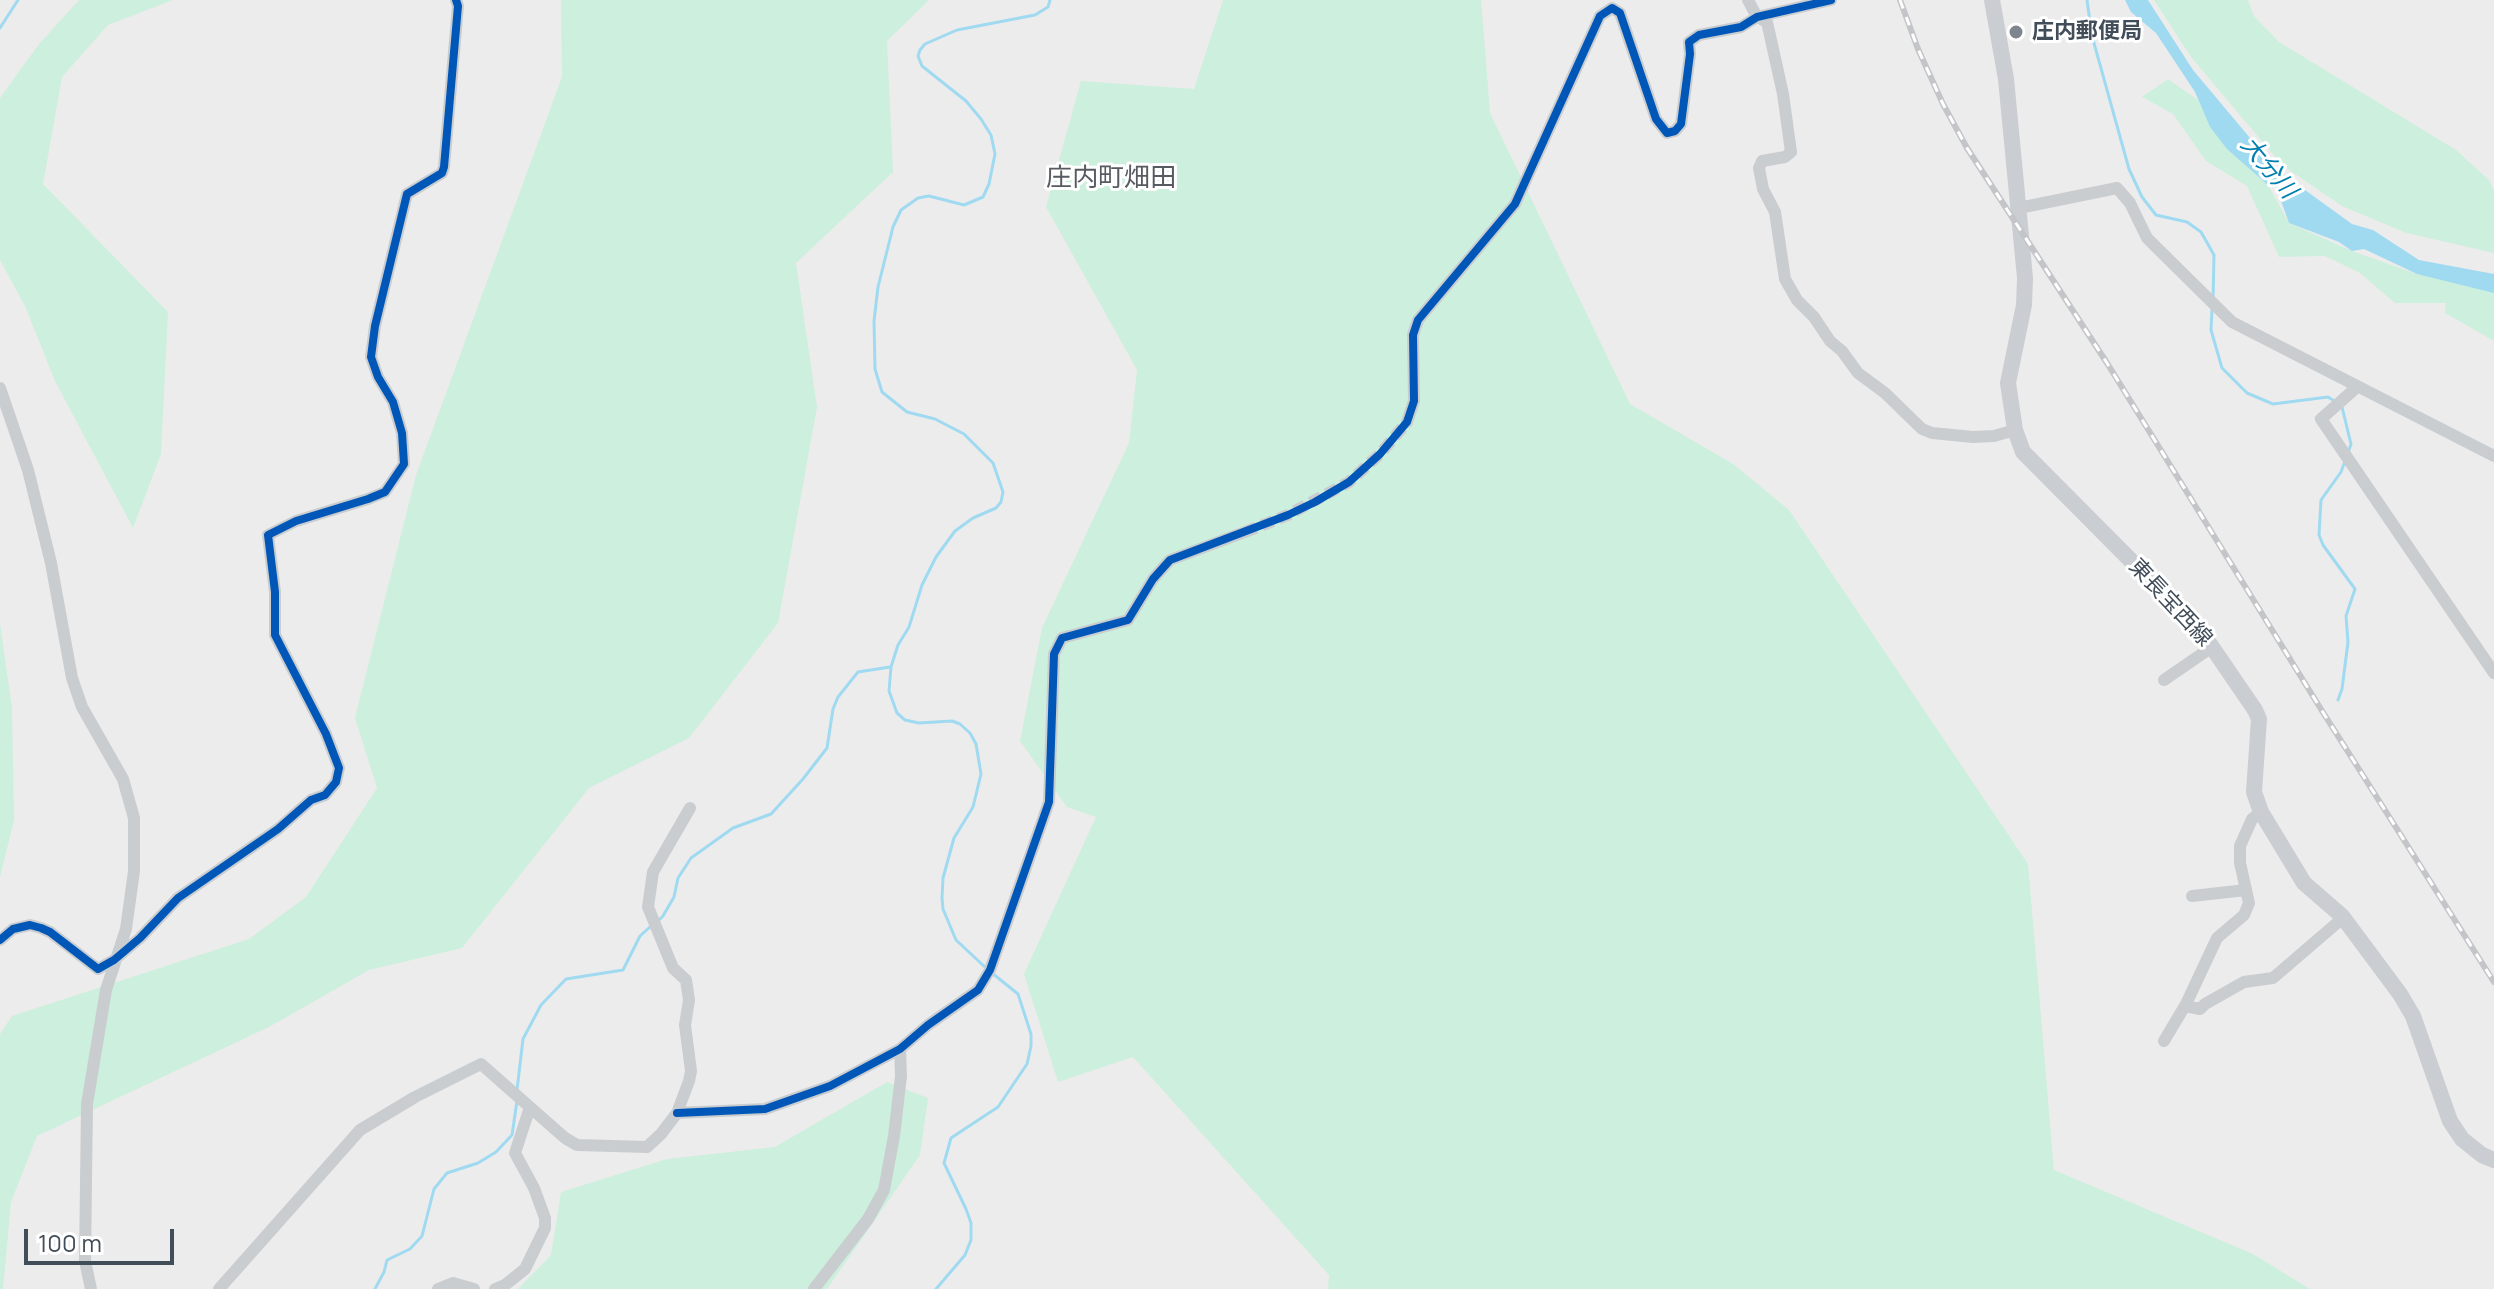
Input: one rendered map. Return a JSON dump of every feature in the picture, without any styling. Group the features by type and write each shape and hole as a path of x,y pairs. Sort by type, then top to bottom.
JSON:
{"main road":[{"name":"東長宝西線","path":"1992,0 2006,79 2025,278 2024,305 2008,383 2015,430 2023,452 2201,631 2255,710 2259,719 2254,792 2261,812 2304,883 2344,917 2413,1016 2450,1121 2462,1139 2482,1155 2494,1160"}],"street":[{"path":"0,940 13,929 30,925 50,932 98,969 140,938 178,898 278,829 311,800 325,795 336,782 339,768 326,734 275,635 275,592 268,535 296,521 385,492 404,464 402,433 393,402 378,377 371,357 375,326 407,194 442,173 444,167 458,6 456,0"},
{"path":"1748,0 1757,17 1767,22 1783,94 1791,152 1785,157 1762,161 1760,179 1775,212 1785,279 1797,300 1858,373 1885,393 1922,429 1932,433 1973,437 1994,436 2015,430"},
{"path":"1407,422 1414,401 1413,335 1418,320 1515,204 1600,16 1612,8 1620,13 1656,119 1667,133 1675,131 1681,124 1689,42 1699,35 1741,27 1757,17 1831,0"},
{"path":"2019,208 2117,188 2130,203 2147,238 2232,322 2494,456"},
{"path":"2357,387 2321,419 2494,673"},
{"path":"0,388 28,470 51,563 72,678 82,707 123,779 134,818 134,871 126,929 106,990 87,1104 85,1261 91,1289"},
{"path":"677,1113 765,1109 789,1103 830,1086 900,1049 978,990 990,970 1049,802 1054,654 1062,638 1128,620 1153,579 1170,560 1245,532"},
{"path":"2164,680 2212,647"},
{"path":"219,1289 360,1130 415,1097 481,1064 577,1145 647,1147 661,1134 677,1113 691,1071 685,1025 689,1000 686,980 673,968 648,907 653,872 690,808"},
{"path":"2164,1041 2185,1006 2217,938 2244,915 2249,903 2240,863 2240,846 2245,829 2261,812"},
{"path":"2192,896 2246,890"},
{"path":"2185,1006 2200,1009 2244,982 2273,978 2344,917"},
{"path":"814,1289 868,1219 884,1190 901,1076 900,1049"},
{"path":"495,1289 525,1269 545,1228 545,1218 534,1188 515,1153 530,1107"},
{"path":"438,1289 453,1283 474,1289"}],"green space":[{"path":"79,0 173,0 108,25 62,77 43,184 168,312 161,454 133,528 55,381 25,306 0,260 0,98 39,44"},
{"path":"561,0 929,0 887,41 893,172 796,263 817,407 778,623 689,738 589,788 462,948 369,970 269,1027 37,1136 11,1202 3,1289 0,1289 0,1034 12,1016 249,939 306,897 377,788 355,718 416,475 562,77"},
{"path":"1223,0 1481,0 1490,113 1630,404 1733,464 1789,510 2028,864 2054,1170 2253,1254 2310,1289 1328,1289 1329,1275 1133,1057 1058,1082 1024,974 1096,817 1067,807 1020,741 1042,628 1129,443 1137,370 1046,207 1081,81 1194,89"},
{"path":"2154,0 2248,0 2254,16 2279,42 2456,150 2489,180 2494,191 2494,253 2406,233 2342,206 2282,165 2191,57"},
{"path":"2168,79 2198,100 2212,130 2268,185 2289,223 2352,251 2417,274 2494,289 2494,341 2445,313 2446,303 2395,303 2360,273 2325,256 2279,257 2247,186 2206,161 2173,114 2142,97"},
{"path":"0,623 12,708 14,820 0,877"},
{"path":"887,1082 928,1098 920,1155 827,1289 518,1289 551,1255 561,1192 667,1159 775,1147"}],"water":[{"name":"大分川","path":"2125,0 2148,0 2193,70 2276,169 2352,224 2373,230 2419,260 2494,274 2494,293 2417,274 2364,249 2352,251 2339,242 2289,223 2276,187 2268,185 2227,149 2210,127 2195,92 2156,33 2131,12"}],"waterway":[{"path":"0,28 18,0"},
{"path":"986,968 956,940 943,909 942,898 943,878 954,838 973,807 981,774 976,744 970,733 952,721 919,723 905,720 897,713 889,691 891,667 898,645 909,627 922,585 936,557 955,531 973,518 996,508 1003,492 993,463 964,434 935,419 907,412 882,392 875,369 874,321 878,287 893,227 901,210 918,198 929,196 964,205 983,197 995,154 991,135 981,119 966,101 922,66 918,56 920,50 925,44 957,30 1035,15 1048,7 1050,0"},
{"path":"2087,0 2092,36 2129,169 2142,197 2156,215 2187,222 2201,232 2214,255 2213,299"},
{"path":"2212,310 2211,330 2222,368 2247,393 2273,404 2328,397 2336,402"},
{"path":"2342,407 2351,444 2349,450"},
{"path":"2338,700 2348,642 2346,616 2355,589 2319,535 2321,500 2345,461"},
{"path":"657,922 674,897 678,878 691,858 733,828 771,814 803,779 827,748 833,709 838,697 858,672 890,667"},
{"path":"517,1090 523,1039 541,1005 566,979 623,970 640,936 651,926"},
{"path":"936,1289 965,1255 971,1240 971,1223 944,1163 951,1138 998,1107 1027,1064 1031,1046 1031,1034 1018,994 992,973"},
{"path":"375,1289 387,1260 410,1249 422,1236 434,1189 447,1173 478,1163 496,1152 512,1135 517,1101"}],"tunnel":[{"path":"1245,532 1288,515 1349,482 1380,454 1407,422"}],"railway":[{"path":"1900,0 1918,49 1967,148 2107,363 2494,982"}],"cycle path":[{"path":"0,940 13,929 30,925 41,928 98,969 140,938 178,898 278,829 311,800 325,795 336,782 339,768 326,734 275,635 275,592 268,535 296,521 385,492 404,464 402,433 393,402 378,377 371,357 375,326 407,194 442,173 444,167 458,6 456,0"},
{"path":"677,1113 765,1109 830,1086 900,1049 978,990 990,970 1049,802 1054,654 1062,638 1128,620 1153,579 1170,560 1315,502 1349,482 1380,454 1407,422 1414,401 1413,335 1418,320 1515,204 1600,16 1612,8 1620,13 1656,119 1667,133 1675,131 1681,124 1689,42 1699,35 1741,27 1757,17 1831,0"}],"place":[{"name":"庄内郵便局","path":"2016,32"}],"district":[{"name":"庄内町畑田","path":"1111,179"}]}
